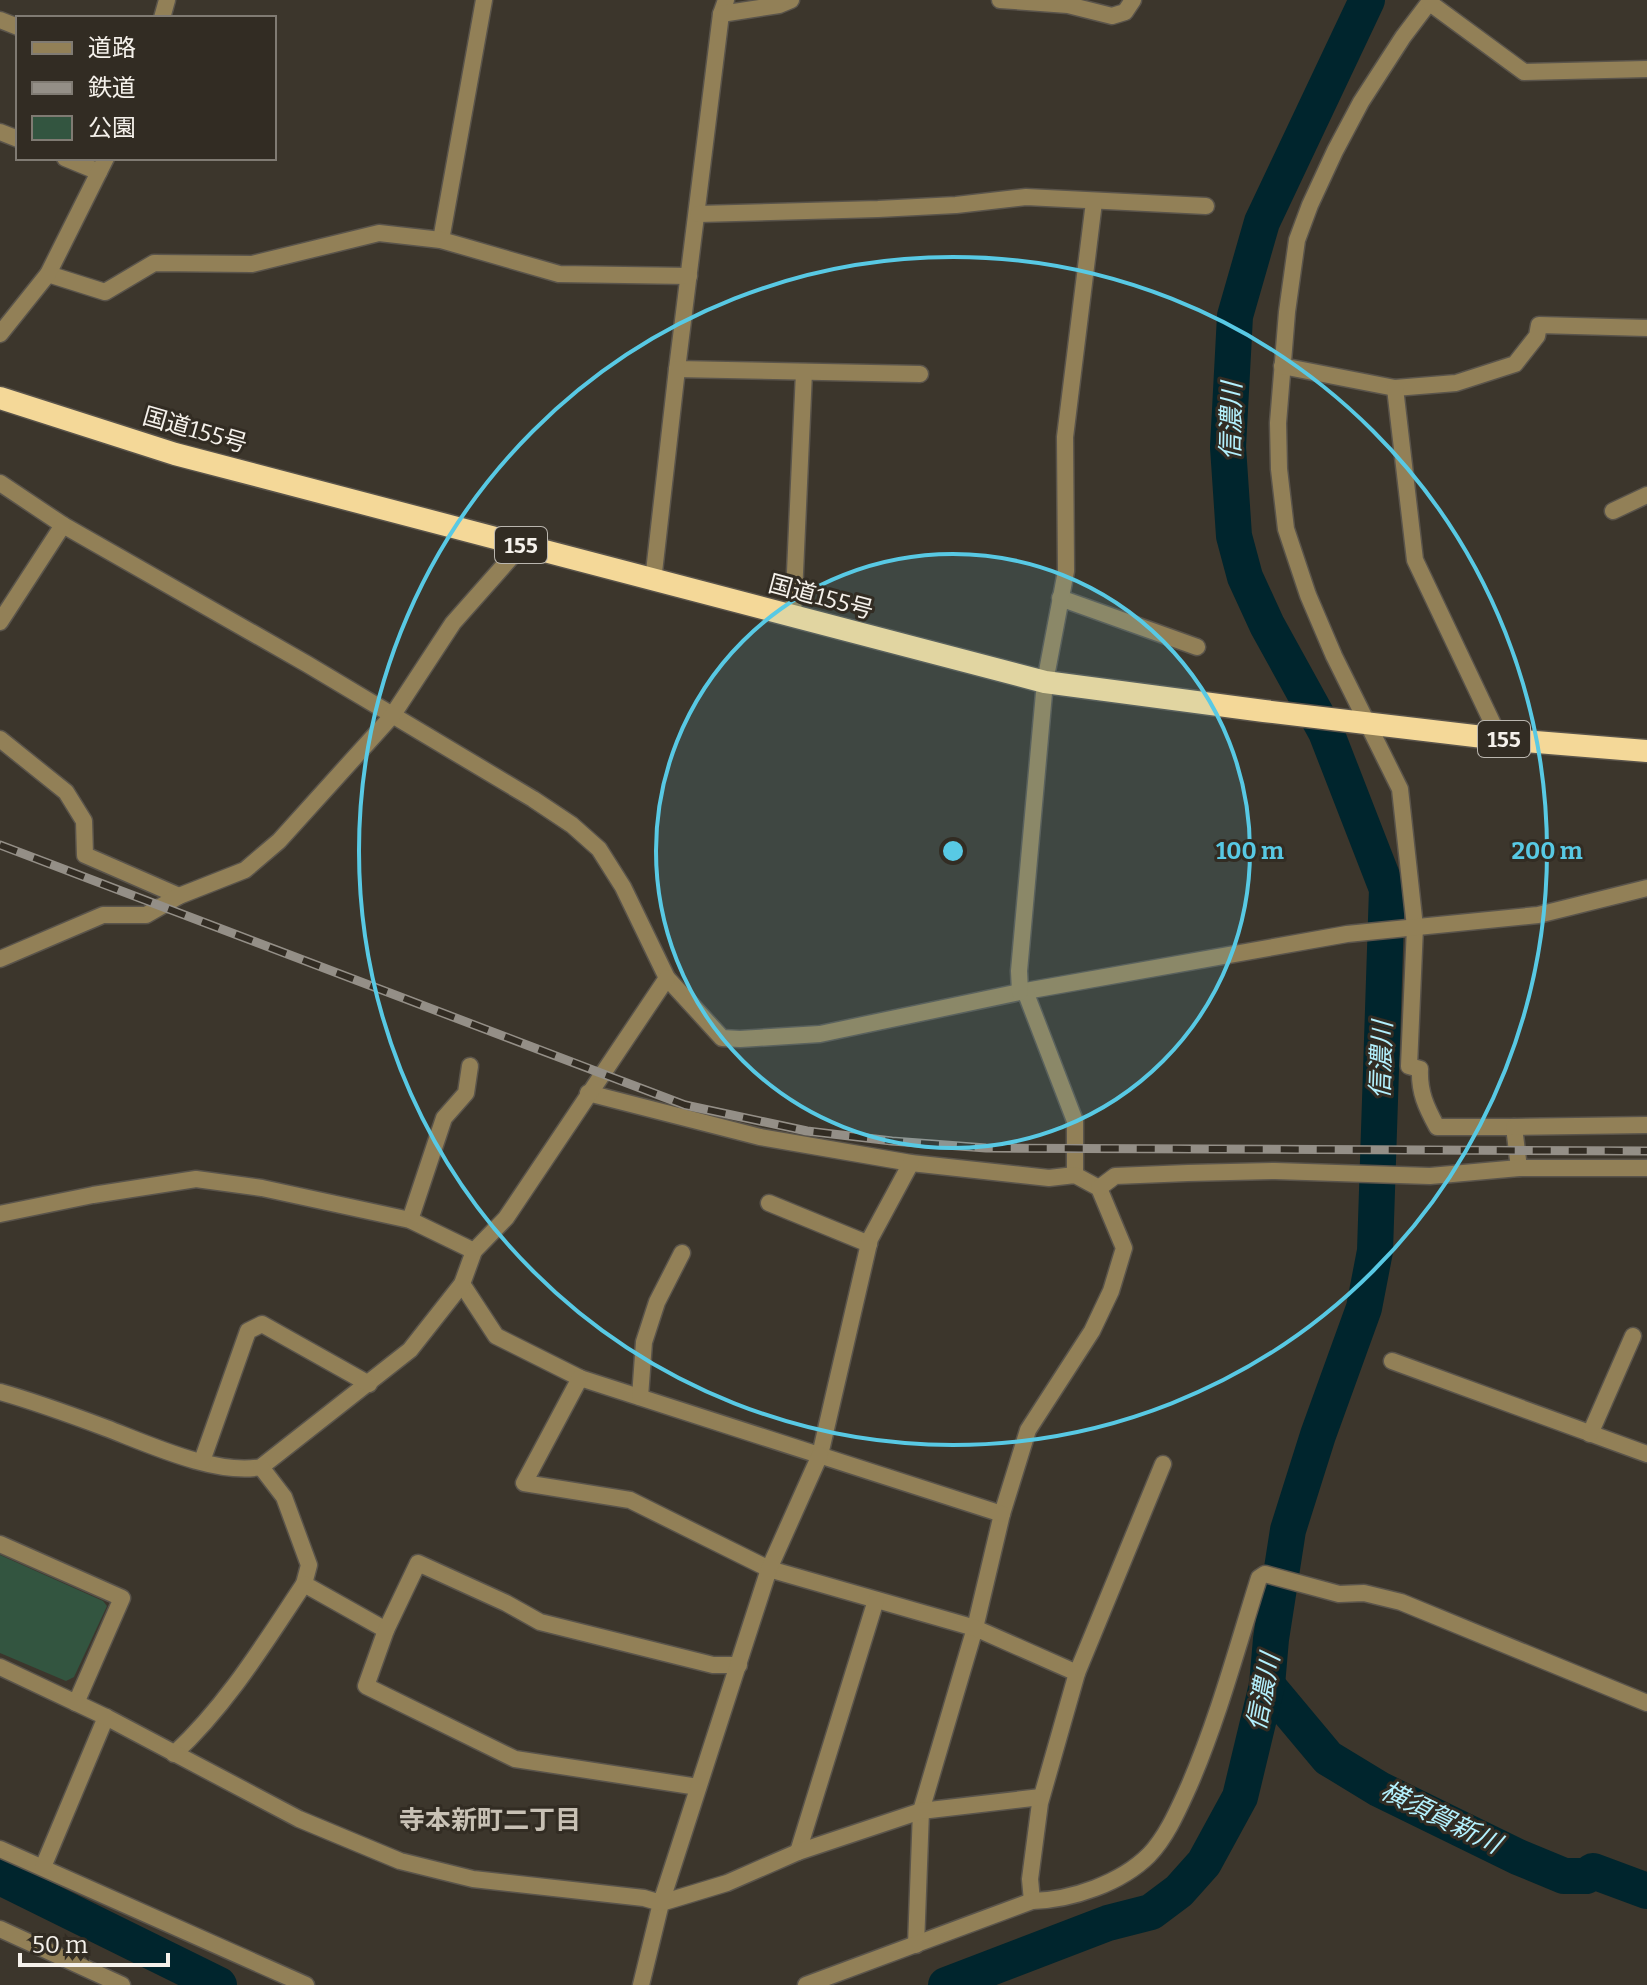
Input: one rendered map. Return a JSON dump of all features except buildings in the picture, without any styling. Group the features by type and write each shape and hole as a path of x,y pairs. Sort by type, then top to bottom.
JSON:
{"highway":[{"name":"国道155号","path":"0,398 175,454 1045,682 1500,739 1647,751"}],"street":[{"path":"441,240 484,0"},
{"path":"653,581 723,7 779,5 791,0"},
{"path":"1000,0 1068,5 1112,16 1125,12 1133,0"},
{"path":"1647,69 1524,72 1431,1 1403,37 1361,102 1310,205 1297,240 1282,366 1278,438 1286,529 1308,595 1365,722 1400,789 1409,928 1409,1066 1420,1069 1419,1086 1423,1102 1437,1127 1647,1125"},
{"path":"0,334 48,274 102,165 76,160"},
{"path":"698,214 893,209 1026,197 1206,206"},
{"path":"1075,1175 1075,1121 1023,992 1021,956 1045,682 1066,571 1065,437 1094,202"},
{"path":"48,274 105,292 154,263 252,264 379,233 441,240 559,274 689,276"},
{"path":"1282,366 1395,388 1456,383 1515,364 1537,336 1539,325 1647,328"},
{"path":"677,369 920,374"},
{"path":"793,617 804,372"},
{"path":"1395,388 1415,560 1500,739"},
{"path":"0,483 63,525 307,664 572,825 599,849 623,887 667,978 722,1038 820,1034 1023,992 1347,934 1538,915 1647,888"},
{"path":"1613,511 1647,495"},
{"path":"0,622 63,525"},
{"path":"0,959 103,915 146,915 179,896 245,870 279,841 392,716 453,623 522,545"},
{"path":"1060,598 1197,647"},
{"path":"0,739 66,792 84,821 85,855 179,896"},
{"path":"0,1392 42,1404 188,1458 245,1470 261,1467 410,1350 462,1284 474,1251 506,1218 667,978"},
{"path":"410,1220 444,1118 466,1093 470,1066"},
{"path":"588,1093 760,1137 911,1163 1049,1178 1075,1175 1099,1188 1124,1248 1111,1291 1092,1331 1028,1430 1002,1514 975,1628 921,1811 916,1945"},
{"path":"1514,1127 1519,1168"},
{"path":"641,1985 661,1903 769,1569 820,1455 869,1244 911,1163"},
{"path":"1099,1188 1115,1176 1275,1171 1430,1176 1519,1168 1647,1168"},
{"path":"0,1214 196,1179 276,1190 410,1220 474,1251"},
{"path":"769,1203 869,1244"},
{"path":"640,1397 644,1342 657,1302 682,1253"},
{"path":"462,1284 496,1336 580,1378 1002,1514"},
{"path":"202,1461 248,1331 262,1324 369,1384"},
{"path":"1590,1434 1633,1336"},
{"path":"1392,1361 1647,1454"},
{"path":"580,1378 524,1483 630,1500 769,1569 975,1628 1077,1673"},
{"path":"1032,1901 1030,1879 1041,1797 1077,1673 1163,1464"},
{"path":"174,1754 201,1729 234,1689 304,1584 309,1565 284,1497 261,1467"},
{"path":"0,1544 122,1598 76,1703"},
{"path":"698,1787 515,1759 366,1686 386,1630 418,1563 540,1622 713,1665 739,1665"},
{"path":"806,1985 1032,1901 1058,1900 1110,1881 1134,1868 1151,1853 1176,1816 1207,1746 1259,1578 1265,1574 1339,1594 1364,1593 1401,1602 1647,1703"},
{"path":"304,1584 386,1630"},
{"path":"798,1852 876,1600"},
{"path":"0,1667 106,1717 299,1819 400,1861 473,1879 644,1898 661,1903 727,1883 798,1852 921,1811 1041,1797"},
{"path":"43,1867 106,1717"},
{"path":"0,1849 306,1985"},
{"path":"0,1929 122,1985"}],"green space":[{"path":"0,1555 103,1601 107,1606 74,1677 66,1681 0,1653"}],"waterway":[{"name":"信濃川","path":"946,1985 1108,1923 1151,1912 1179,1891 1204,1863 1240,1797 1267,1685 1288,1530 1364,1308 1375,1251 1387,889 1326,732 1267,625 1245,577 1234,536 1228,447 1235,316 1262,222 1367,0"},
{"name":"横須賀新川","path":"1267,1685 1328,1758 1379,1789 1564,1876 1586,1876 1593,1871 1647,1891"},
{"name":"信濃川","path":"0,1877 219,1985"}],"railway":[{"path":"0,845 685,1105 807,1131 986,1148 1647,1151"}],"district":[{"name":"寺本新町二丁目","path":"490,1820"}]}
